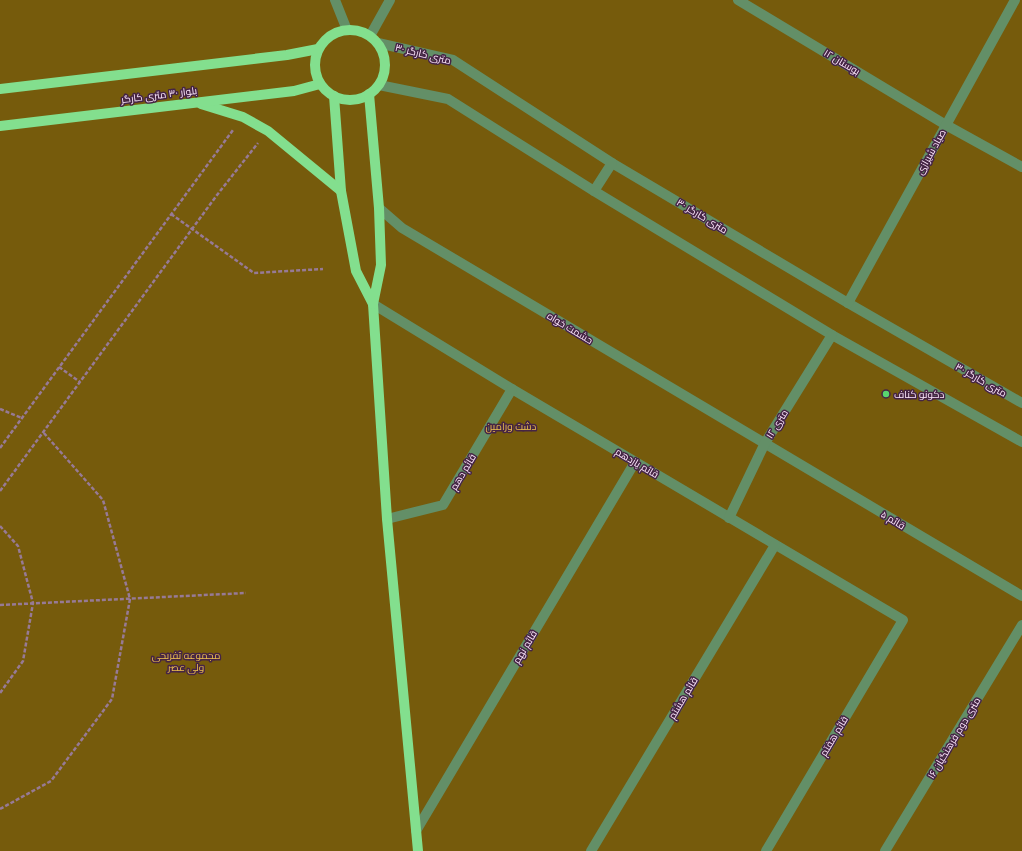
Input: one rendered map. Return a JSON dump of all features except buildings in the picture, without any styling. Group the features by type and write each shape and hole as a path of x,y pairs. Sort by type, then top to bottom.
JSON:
{"main road":[{"path":"347,30 355,30 370,36 378,43 382,51 385,68 379,85 369,94 352,100 334,96 320,84 314,67 318,49 330,36 347,30"},
{"path":"0,89 288,55 318,49"},
{"name":"بلوار ۳۰ متری کارگر","path":"0,126 294,91 320,84"},
{"path":"369,94 379,208 381,265 373,304 387,519 418,851"},
{"path":"334,96 341,191 356,271 373,304"},
{"path":"197,103 243,117 268,131 341,191"}],"street":[{"path":"335,0 347,30"},
{"path":"370,36 390,0"},
{"name":"بوستان ۱۲","path":"738,0 946,125 1022,167"},
{"name":"صیاد شیرازی","path":"848,303 1014,0"},
{"name":"۳۰ متری کارگر","path":"378,43 453,60 612,163 848,303 1022,403"},
{"path":"379,85 448,99 594,191 832,334 1022,442"},
{"path":"594,191 612,163"},
{"name":"حشمت خواه","path":"379,208 402,228 765,443"},
{"name":"قائم یازدهم","path":"373,304 512,389 903,620"},
{"name":"۱۲ متری","path":"729,518 765,443 832,334"},
{"name":"قائم دهم","path":"387,519 443,505 512,389"},
{"name":"قائم ۵","path":"765,443 1022,596"},
{"name":"قائم نهم","path":"416,831 635,462"},
{"name":"قائم هشتم","path":"591,851 775,545"},
{"name":"قائم هفتم","path":"766,851 903,620"},
{"name":"۱۶ متری دوم فرهنگیان","path":"885,851 1022,625"}],"path":[{"path":"0,448 243,117"},
{"path":"0,491 192,228 268,131"},
{"path":"171,214 254,273 323,269"},
{"path":"59,367 80,382"},
{"path":"0,409 22,418"},
{"path":"0,809 52,782 112,699 130,598 103,500 43,432"},
{"path":"0,526 18,546 33,603 23,661 0,693"},
{"path":"0,605 246,593"}],"green space":[{"name":"دشت ورامین","path":"0,0 1022,0 1022,851 0,851"}],"place":[{"name":"دکونو کناف","path":"886,394"}],"park label":[{"name":"مجموعه تفریحی ولی عصر","path":"186,660"}]}
